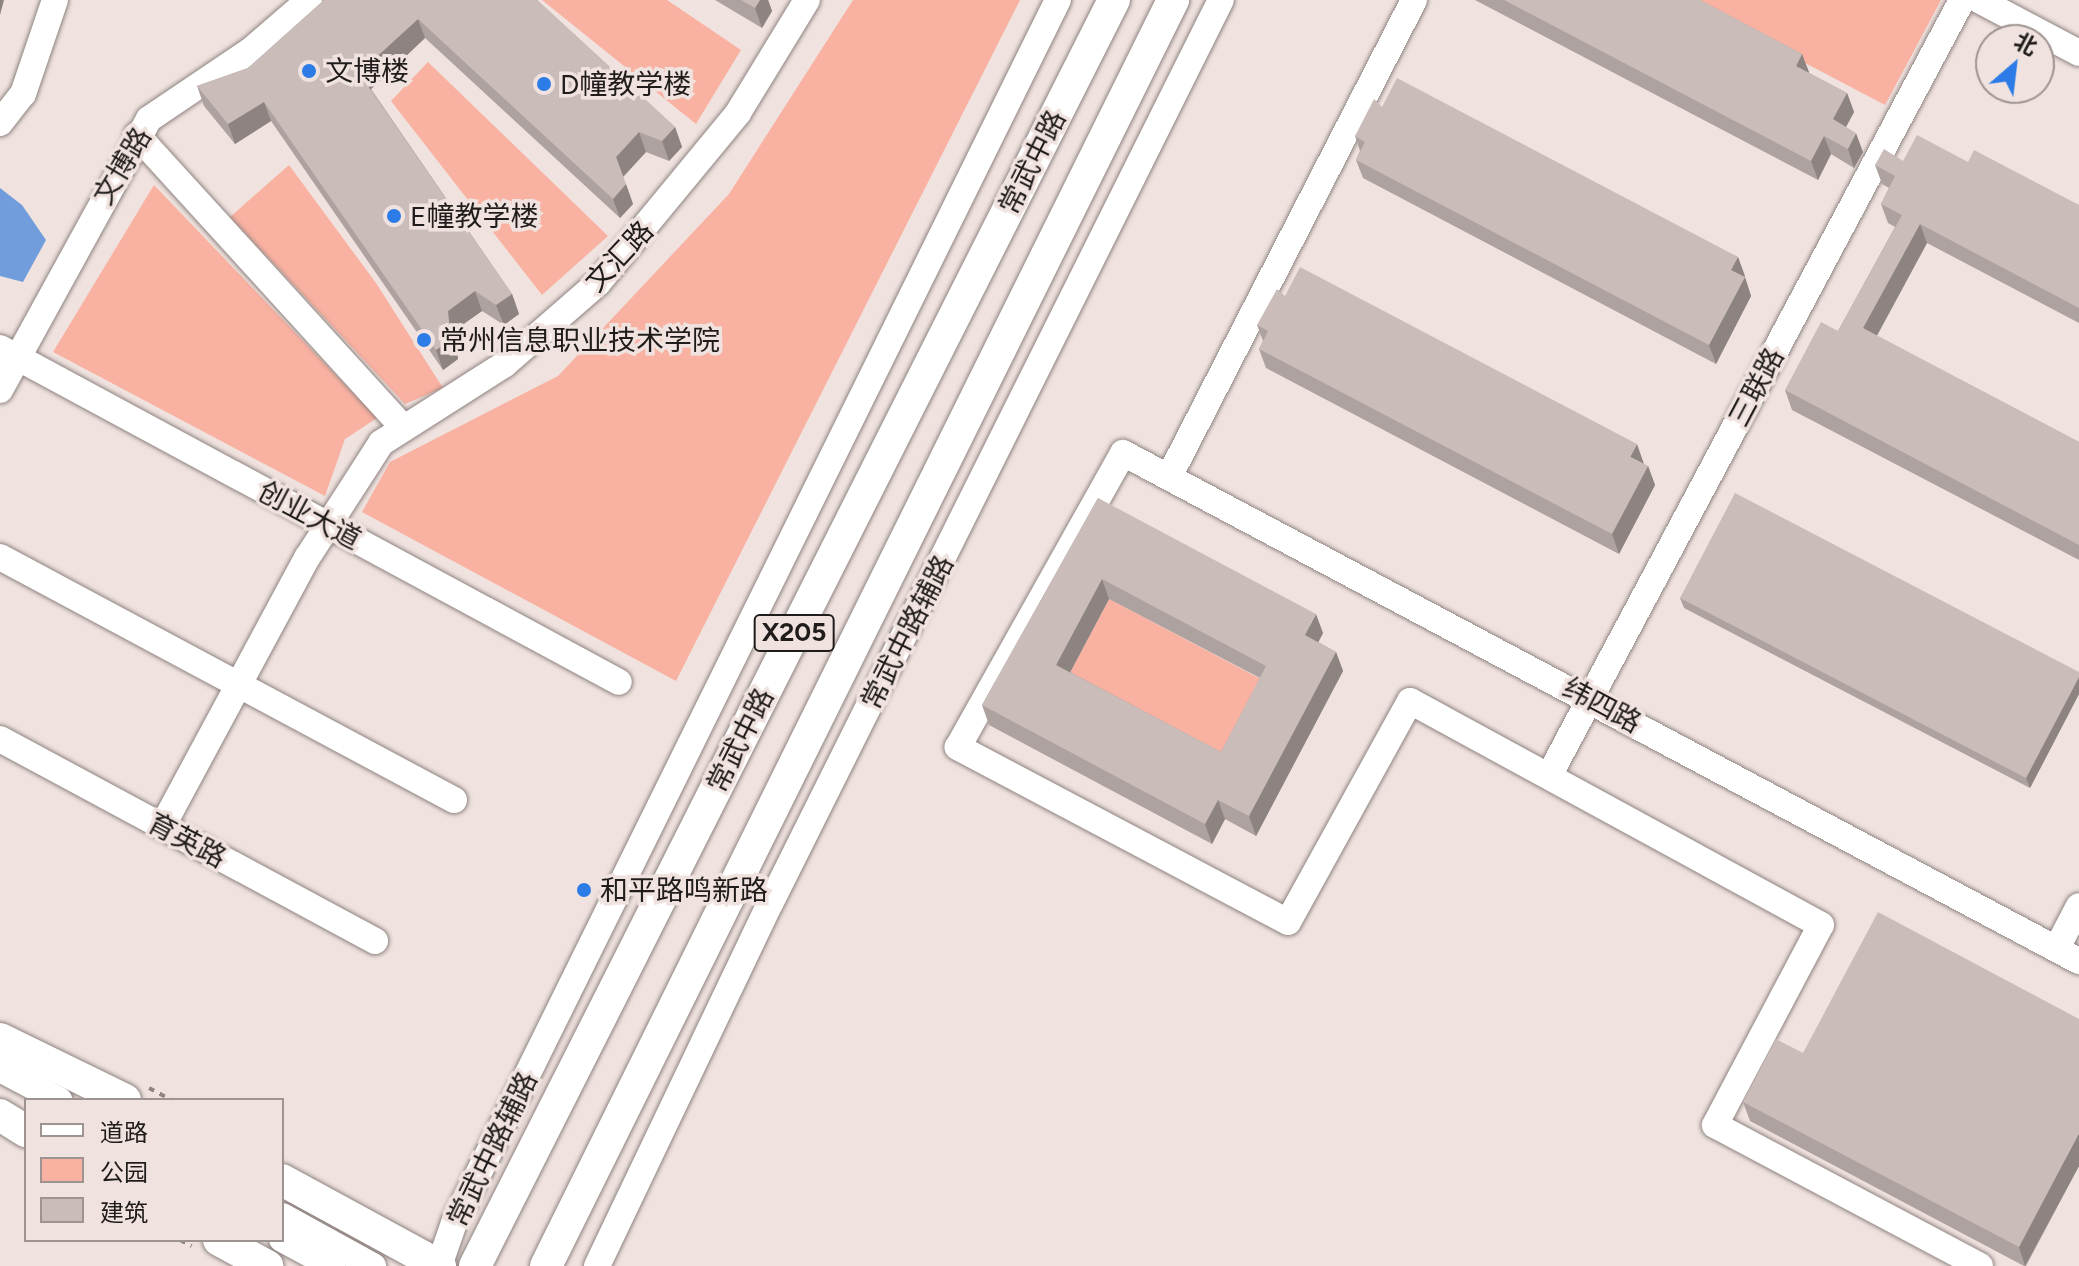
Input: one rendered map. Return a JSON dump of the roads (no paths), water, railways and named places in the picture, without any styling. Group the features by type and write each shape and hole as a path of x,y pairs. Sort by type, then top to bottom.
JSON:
{"main road":[{"name":"常武中路","path":"475,1266 1114,0"},
{"name":"常武中路","path":"546,1266 1173,0"},
{"path":"0,1039 121,1098"},
{"path":"0,1115 24,1130"},
{"path":"284,1181 439,1266"},
{"path":"223,1242 267,1266"}],"street":[{"path":"0,123 23,94 55,0"},
{"name":"文博路","path":"0,390 8,353 149,119 250,51 309,0"},
{"name":"文汇路","path":"162,827 327,524 372,455 404,428 505,364 598,283 738,113 807,0"},
{"name":"常武中路辅路","path":"439,1266 454,1223 1058,0"},
{"name":"常武中路辅路","path":"597,1266 770,904 1221,0"},
{"path":"1169,477 1414,0"},
{"name":"三联路","path":"1550,774 1962,0"},
{"path":"1979,0 2079,53"},
{"path":"137,135 404,428"},
{"name":"创业大道","path":"8,353 619,682"},
{"name":"纬四路","path":"1550,774 1410,701 1288,922 958,747 1123,453 2068,954"},
{"path":"0,557 454,800"},
{"name":"育英路","path":"0,739 375,941"},
{"path":"1550,774 1821,925 1715,1125 1980,1266"},
{"path":"2068,954 2079,906"},
{"path":"0,1069 55,1098"},
{"path":"0,1086 24,1099"},
{"path":"284,1217 373,1266"},
{"path":"284,1240 332,1266"}],"water":[{"path":"0,188 22,205 46,240 23,282 0,276"}],"place":[{"name":"文博楼","path":"309,71"},
{"name":"D幢教学楼","path":"544,84"},
{"name":"E幢教学楼","path":"394,216"},
{"name":"常州信息职业技术学院","path":"424,340"},
{"name":"和平路鸣新路","path":"584,890"}]}
